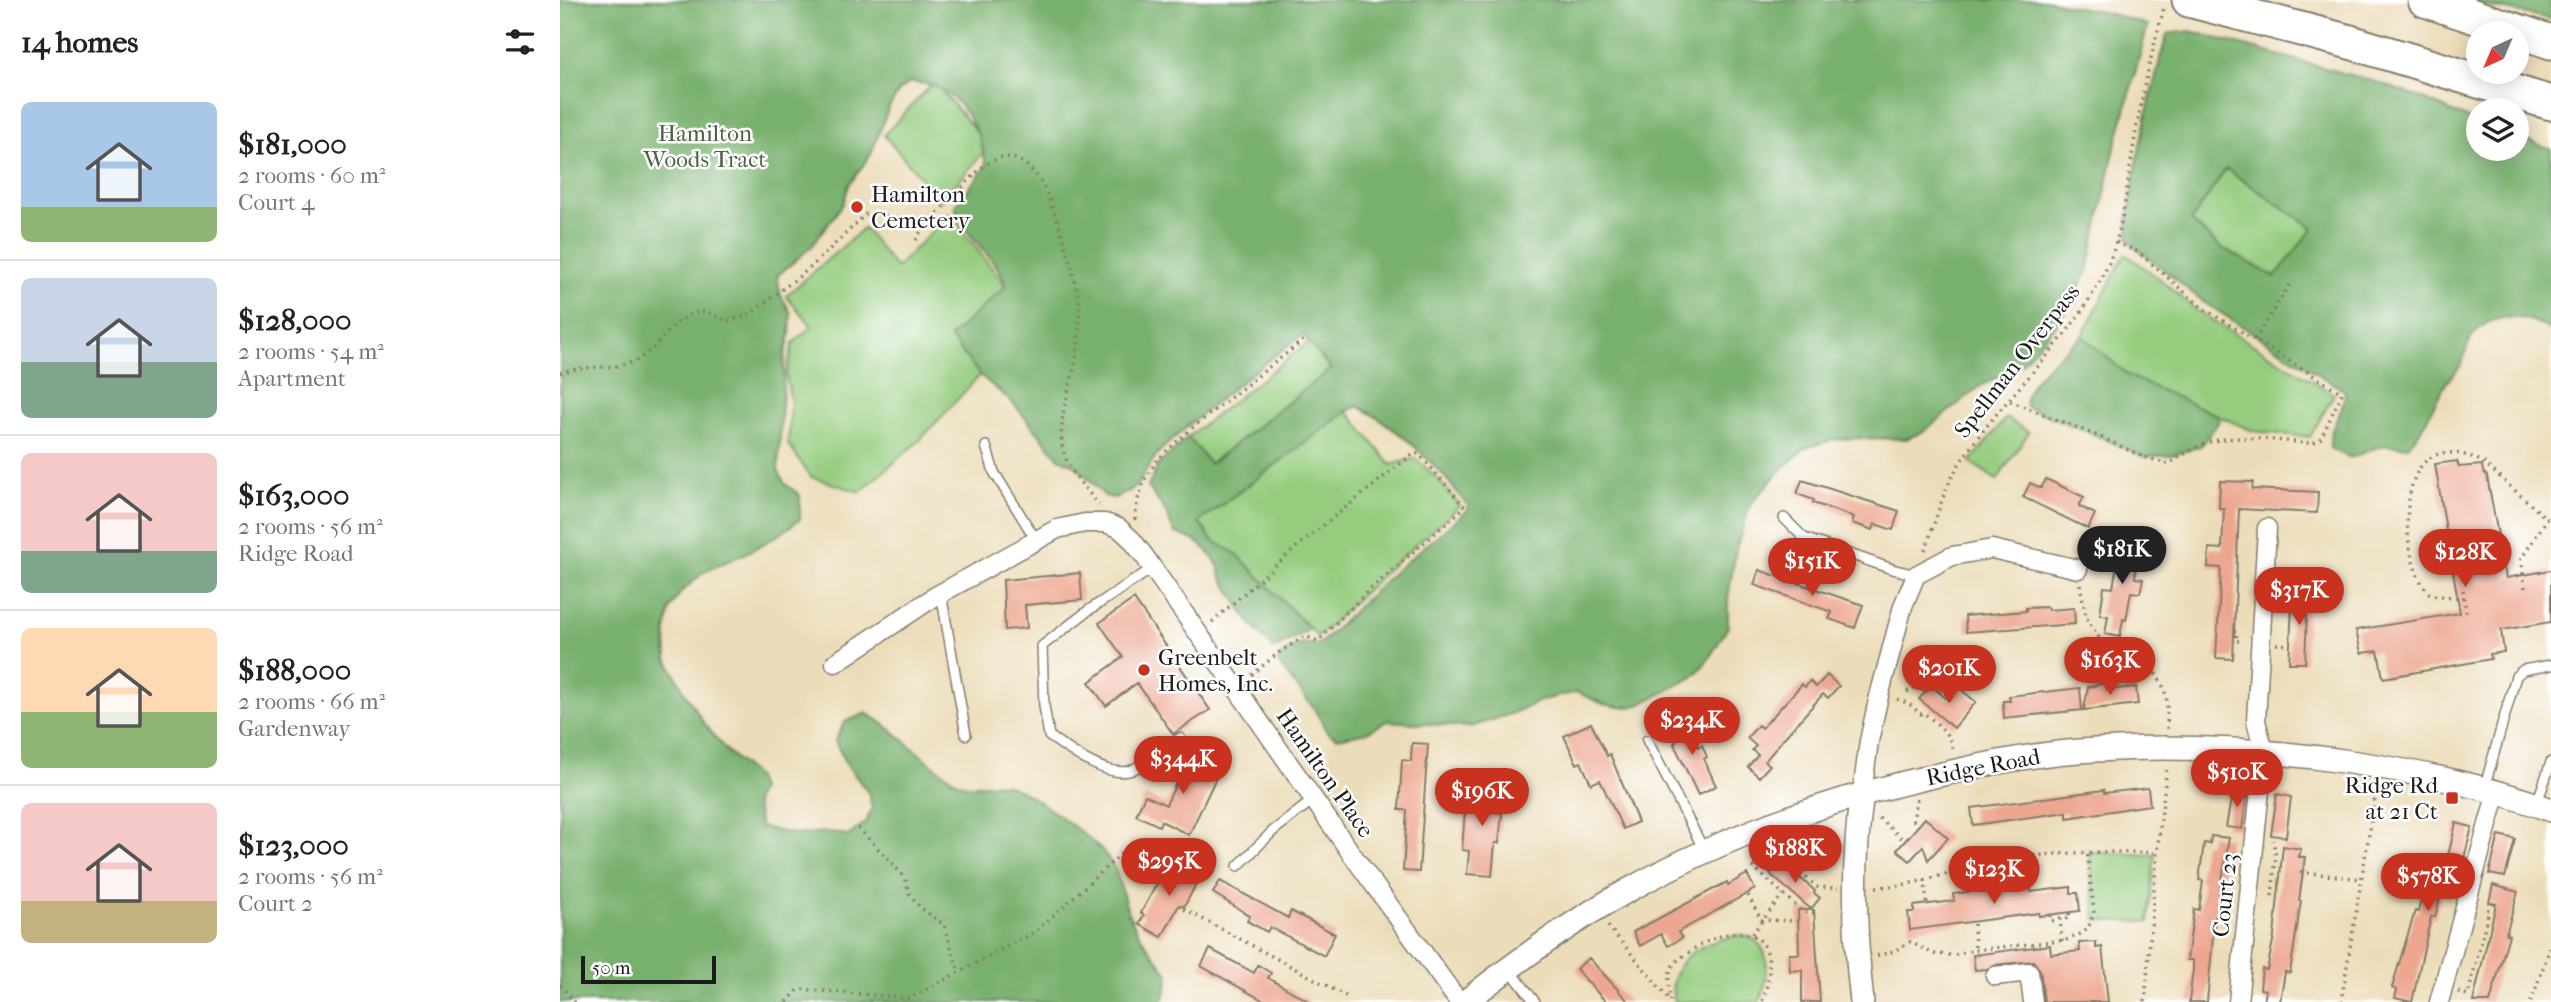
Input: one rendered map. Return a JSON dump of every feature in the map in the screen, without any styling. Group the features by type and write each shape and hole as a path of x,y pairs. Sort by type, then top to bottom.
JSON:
{"highway":[{"path":"2189,0 2350,42 2551,103"},
{"path":"2424,0 2551,42"}],"street":[{"path":"835,663 941,593 1057,529 1085,523 1105,523 1125,534"},
{"name":"Court 23","path":"2238,1002 2263,751 2256,721 2267,528"},
{"name":"Hamilton Place","path":"1125,534 1153,568 1313,800 1459,1002"},
{"path":"1862,1002 1854,887 1856,832 1869,741 1880,693 1903,606 1916,575 1952,556 1992,550 2078,569"},
{"name":"Ridge Road","path":"1465,1002 1508,968 1597,908 1705,852 1760,828 1862,793 1916,779 2039,755 2168,748 2263,751 2381,767 2491,791 2544,807"},
{"path":"2441,995 2467,903 2491,791"},
{"path":"1995,976 2029,972 2033,1002"}],"lane":[{"path":"986,446 994,472 1036,540"},
{"path":"1784,518 1804,538 1916,575"},
{"path":"1153,568 1089,610 1042,646 1044,706 1049,736 1073,753 1107,769 1129,771 1180,738"},
{"path":"941,593 966,735"},
{"path":"2491,791 2516,676 2523,670 2551,665"},
{"path":"1647,740 1705,852"},
{"path":"2544,807 2551,762"},
{"path":"1238,866 1273,831 1313,800"},
{"path":"1508,968 1535,1002"}],"path":[{"name":"Spellman Overpass","path":"1916,575 1935,525 1943,494 1958,466 2078,316 2106,268 2116,242 2153,47 2166,0"},
{"path":"916,240 923,228 989,162 1005,157 1020,161 1043,186 1059,230 1079,303 1075,368 1063,420 1063,454 1074,474 1125,534 1145,479 1158,458 1307,338"},
{"path":"560,373 612,367 637,360 682,320 699,312 710,313 725,321 745,317 810,268 866,214 873,213 912,227 923,228"},
{"path":"2010,401 2144,457 2168,464 2189,451 2216,440 2242,438 2315,442 2320,438 2342,393 2204,309 2138,252 2116,242"},
{"path":"2255,340 2291,282"},
{"path":"1198,634 1290,553 1414,453 1419,454 1465,507 1375,585 1318,641 1305,636 1278,653 1236,689"},
{"path":"2464,598 2431,596 2413,565 2407,514 2412,489 2427,460 2437,456 2458,453 2476,459 2549,519 2521,559 2525,588"},
{"path":"2078,569 2087,617 2101,641 2118,646 2137,657 2156,673 2166,696 2167,732"},
{"path":"2463,590 2466,612"},
{"path":"1888,660 1931,678 1943,689 1937,695"},
{"path":"1907,692 1931,678"},
{"path":"1880,693 1905,701 1921,714 1924,710 1951,739 1957,771"},
{"path":"2145,1002 2167,764"},
{"path":"2341,1002 2381,767"},
{"path":"1916,779 1913,820 1919,826"},
{"path":"1878,817 1900,837 1907,839"},
{"path":"858,828 895,866 920,907 944,925 959,972"},
{"path":"2272,896 2276,858 2273,838"},
{"path":"787,1002 799,989 909,998 1035,932 1121,854 1139,844 1160,855"},
{"path":"1874,887 1925,880 2000,860 2087,850 2157,853"},
{"path":"1876,957 1889,954 1910,942 1934,954 1955,954 2062,940 2083,933 2092,922 2094,913 2087,850"},
{"path":"1814,914 1803,912 1793,900 1752,866 1775,852 1817,887 1839,888"},
{"path":"2300,872 2361,879"},
{"path":"1925,880 1927,905"},
{"path":"1752,934 1783,894"},
{"path":"1748,895 1761,920"},
{"path":"2466,1002 2489,910 2467,903"},
{"path":"1597,908 1613,934 1671,1002"},
{"path":"1184,909 1348,997"},
{"path":"2050,915 2051,920 2070,918 2069,913"},
{"path":"2060,919 2062,940"},
{"path":"1761,920 1798,921"},
{"path":"1974,924 1975,950"},
{"path":"1671,1002 1670,974 1676,962 1720,936 1739,932 1752,934 1764,944 1768,958 1768,976 1762,1002"},
{"path":"2531,1002 2551,945"},
{"path":"560,985 575,1002"},
{"path":"2441,995 2468,995"}],"green space":[{"name":"Hamilton Woods Tract","path":"560,0 2046,0 2148,25 2114,151 2088,271 2059,322 2022,363 1979,387 1923,432 1906,439 1832,440 1805,448 1777,474 1751,503 1736,549 1728,598 1728,627 1708,660 1693,677 1641,704 1625,708 1603,704 1577,692 1539,701 1471,727 1387,721 1367,732 1338,738 1327,732 1315,710 1278,663 1278,658 1296,646 1317,645 1324,640 1394,572 1467,511 1468,506 1445,477 1390,426 1358,406 1347,411 1199,522 1212,540 1237,554 1310,629 1274,649 1249,622 1221,576 1218,565 1206,549 1196,541 1174,532 1166,512 1148,487 1158,465 1188,437 1210,464 1331,369 1303,335 1231,390 1163,448 1133,489 1115,498 1105,496 1075,465 1059,458 1013,403 980,375 950,337 1006,286 996,265 961,223 957,213 956,204 986,167 982,145 973,124 960,106 943,90 910,82 899,91 889,107 871,154 849,185 843,204 810,248 777,276 781,296 791,313 790,335 785,354 778,470 785,484 800,495 800,519 750,551 704,572 681,592 670,609 666,631 667,659 705,725 726,750 755,776 760,789 755,801 760,826 779,832 829,832 848,836 866,822 872,808 869,794 845,762 835,741 845,722 866,713 956,781 968,785 997,783 1013,787 1056,813 1085,835 1110,860 1134,925 1169,975 1164,999 1160,1002 560,1002"},
{"path":"2456,0 2551,0 2551,19"},
{"path":"2190,31 2376,82 2466,118 2466,161 2529,161 2529,141 2551,149 2551,331 2522,318 2490,322 2473,335 2461,365 2447,382 2419,432 2407,447 2381,446 2356,457 2330,448 2332,432 2345,391 2205,303 2129,242 2129,215 2139,149 2167,34","holes":["2226,169 2313,228 2275,277 2219,246 2191,221"]},
{"path":"934,82 989,146 941,201 884,135"},
{"path":"2226,169 2313,228 2275,277 2219,246 2191,221"},
{"path":"949,214 1006,286 950,337 980,375 919,441 860,492 811,477 788,444 791,404 786,375 793,343 812,326 786,296 864,228 896,268"},
{"path":"2125,254 2159,278 2196,310 2334,394 2310,437 2253,431 2177,398 2129,376 2082,336"},
{"path":"2082,336 2129,376 2219,416 2219,421 2201,446 2173,455 2144,457 2026,407 2026,398 2037,378"},
{"path":"1310,341 1331,369 1209,464 1188,437"},
{"path":"1347,411 1391,465 1415,458 1439,480 1460,506 1389,568 1318,637 1237,554 1212,540 1199,522"},
{"path":"2006,418 2029,432 1997,480 1970,462"},
{"path":"2089,852 2155,855 2149,922 2096,920"},
{"path":"1738,935 1750,937 1763,950 1767,970 1759,1002 1674,1002 1675,974 1689,955 1712,943"}],"building":[{"path":"2457,461 2459,467 2482,465 2487,476 2506,578 2551,570 2551,622 2501,630 2504,652 2490,654 2491,659 2383,678 2378,651 2361,653 2356,630 2460,613 2435,464"},
{"path":"2046,479 2084,497 2079,506 2095,514 2088,529 2023,497 2030,483 2041,488"},
{"path":"1802,480 1899,511 1893,530 1875,524 1873,530 1852,523 1854,517 1813,503 1814,500 1797,494"},
{"path":"2220,481 2253,482 2252,489 2318,492 2317,513 2239,509 2233,659 2216,658 2221,568 2208,567 2209,548 2222,549 2224,508 2219,508"},
{"path":"2122,534 2140,537 2135,578 2143,579 2140,593 2131,592 2120,637 2105,634 2108,616 2100,615 2104,587 2113,588"},
{"path":"1759,570 1863,605 1855,628 1829,619 1832,612 1754,585"},
{"path":"1080,573 1082,600 1025,605 1027,628 1005,630 1003,580"},
{"path":"2293,589 2308,590 2305,663 2289,663"},
{"name":"Greenbelt Homes, Inc.","path":"1134,599 1210,710 1173,734 1137,683 1106,706 1089,682 1123,657 1099,623"},
{"path":"2047,607 2048,610 2074,608 2075,624 1966,632 1965,616"},
{"path":"1827,675 1839,686 1828,698 1823,694 1784,738 1765,761 1770,765 1759,777 1748,767 1758,755 1752,750 1756,746 1747,738 1758,725 1762,728 1802,684 1805,687 1810,681 1816,687"},
{"path":"2106,683 2107,690 2136,687 2138,704 2084,710 2088,687"},
{"path":"1931,686 1948,700 1959,688 1976,702 1954,728 1919,699"},
{"path":"2080,688 2082,710 2004,718 2003,701 2010,701 2009,696"},
{"path":"1683,719 1698,747 1702,745 1707,757 1704,759 1716,786 1698,795 1668,726"},
{"path":"1591,723 1607,756 1610,754 1638,822 1623,829 1600,780 1591,784 1581,762 1577,764 1564,736"},
{"path":"1412,743 1428,744 1419,872 1403,871 1407,810 1399,810 1402,760 1411,761"},
{"path":"1191,752 1221,767 1189,835 1161,821 1159,826 1136,815 1145,795 1166,805"},
{"path":"1474,775 1495,777 1492,812 1502,813 1499,843 1495,843 1492,876 1467,874 1469,851 1462,850 1465,810 1471,810"},
{"path":"2148,788 2150,805 2067,818 2067,812 1973,825 1971,808 2104,790 2104,793"},
{"path":"2233,788 2248,791 2242,829 2226,827"},
{"path":"2277,794 2291,797 2286,837 2271,835"},
{"path":"1925,818 1948,838 1928,860 1923,846 1910,861 1897,850"},
{"path":"2456,823 2472,827 2462,866 2454,864 2447,891 2442,890 2435,917 2431,917 2412,1002 2395,998 2397,990 2392,988 2415,911 2418,912 2432,856 2447,860"},
{"path":"2499,835 2515,839 2505,877 2489,874"},
{"path":"2211,836 2229,838 2214,927 2207,1002 2189,1002 2193,960 2187,960 2194,909 2199,910 2203,881 2199,880 2204,843 2210,844"},
{"path":"2283,846 2301,849 2299,857 2305,857 2301,901 2290,973 2285,972 2280,1002 2264,1002 2266,990 2260,989 2262,969 2267,970 2274,936"},
{"path":"1781,861 1820,898 1811,909 1770,874"},
{"path":"1184,863 1202,873 1184,907 1179,905 1162,937 1139,924 1144,915 1141,913 1167,865 1179,872"},
{"path":"1747,874 1755,889 1678,932 1682,938 1668,946 1661,934 1640,946 1633,932"},
{"path":"1220,881 1288,918 1291,911 1335,934 1324,956 1270,927 1267,932 1247,921 1250,916 1213,893"},
{"path":"2013,882 2013,886 2030,884 2031,892 2071,887 2071,893 2078,893 2080,911 2039,916 2039,913 1910,930 1908,912 1914,912 1914,906 1954,901 1953,894 1991,889 1990,885"},
{"path":"2493,885 2518,892 2490,1002 2473,1002 2496,904 2489,902"},
{"path":"1798,910 1814,910 1820,1002 1802,1002 1802,970 1790,971 1789,954 1799,954"},
{"path":"2096,942 2096,948 2102,947 2108,1002 2044,1002 2040,970 2033,961 1975,970 1973,955 2050,945 2051,954 2080,951 2079,943"},
{"path":"1210,949 1254,973 1258,965 1271,973 1268,978 1310,1002 1266,1002 1201,966"},
{"path":"1589,958 1629,1002 1606,1002 1576,969"}],"place":[{"name":"Hamilton Cemetery","path":"857,207"},
{"name":"Greenbelt Homes, Inc.","path":"1144,670"},
{"name":"Ridge Rd at 21 Ct","path":"2452,798"}]}
